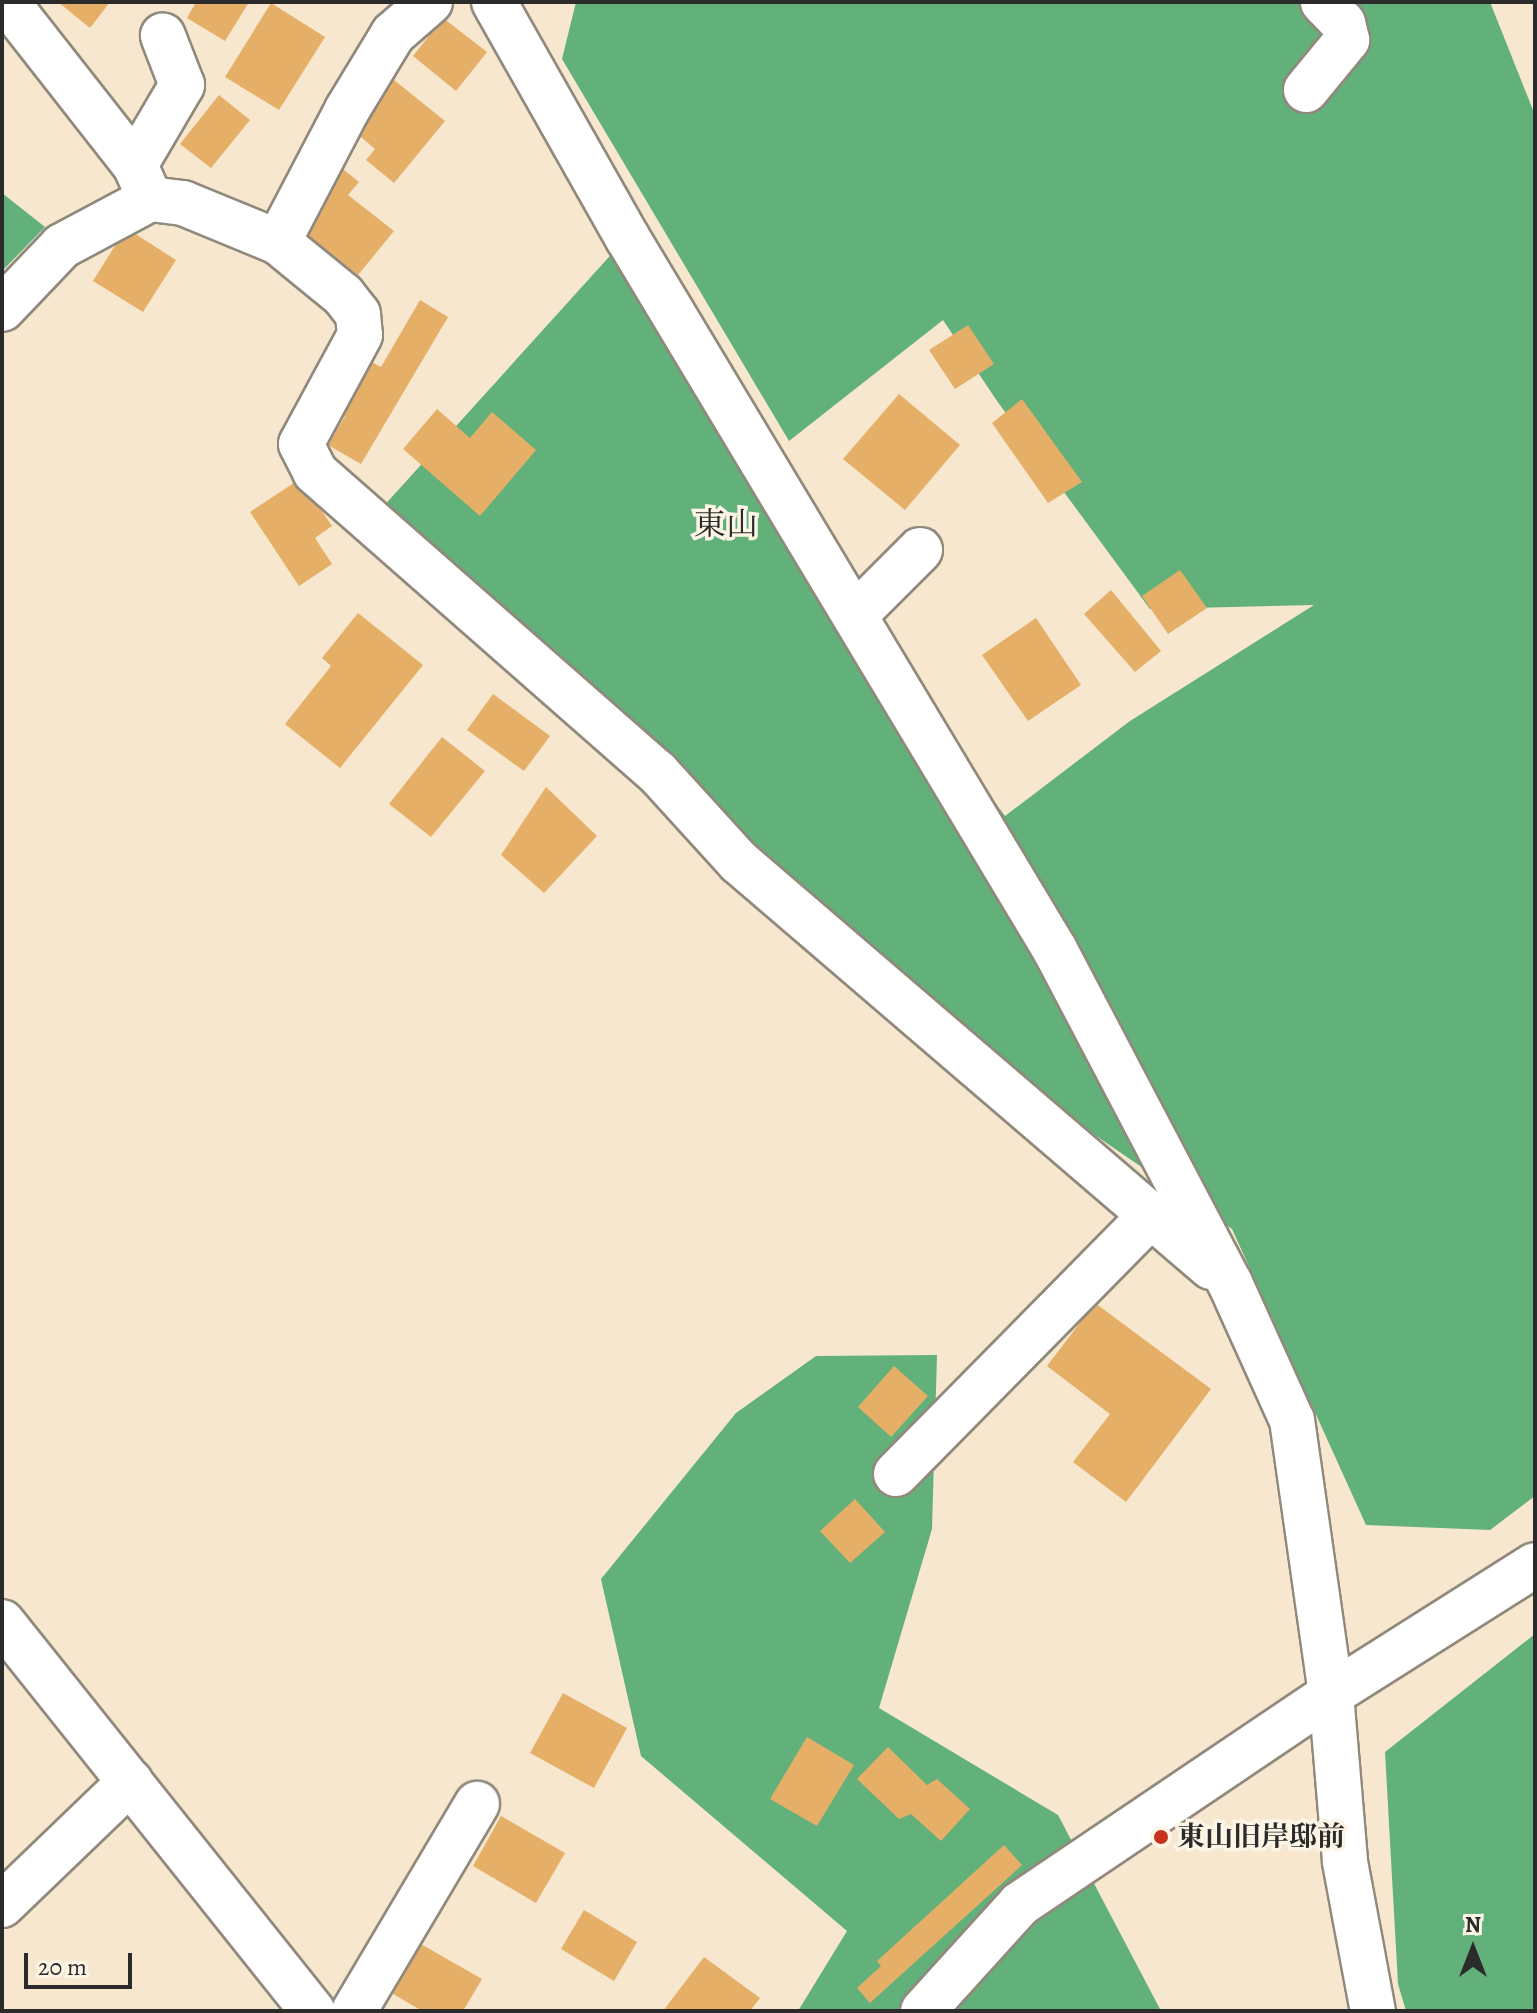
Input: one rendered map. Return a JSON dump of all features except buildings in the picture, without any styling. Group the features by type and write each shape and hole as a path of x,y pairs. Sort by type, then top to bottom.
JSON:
{"street":[{"path":"7,2 142,182 183,203 278,242 343,295 358,314 360,335 301,444 315,472 646,763 739,862 1230,1283"},
{"path":"278,242 347,110 393,34 430,2"},
{"path":"494,2 627,237 1055,950 1230,1283 1292,1420 1331,1694 1345,1862 1373,2011"},
{"path":"1306,90 1347,40 1343,23 1323,2"},
{"path":"2,309 62,246 142,182 182,85 163,36"},
{"path":"855,615 920,550"},
{"path":"896,1474 1151,1215"},
{"path":"923,2011 1020,1904 1331,1694 1535,1565"},
{"path":"2,1622 313,2011"},
{"path":"2,1905 130,1782"},
{"path":"354,2011 477,1804"}],"green space":[{"path":"576,2 1490,2 1535,115 1535,1496 1490,1530 1366,1525 1232,1229 917,1013 372,519 627,237 855,615 1005,816 1130,721 1314,605 1150,609 997,401 943,320 789,441 562,59"},
{"path":"2,193 45,227 2,271"},
{"path":"937,1355 932,1529 879,1708 1058,1815 1161,2011 798,2011 847,1931 641,1756 601,1579 736,1413 816,1356"},
{"path":"1535,1634 1535,2011 1406,2011 1398,1984 1385,1752"}],"place":[{"name":"東山旧岸邸前","path":"1161,1837"}],"district":[{"name":"東山","path":"726,524"}]}
